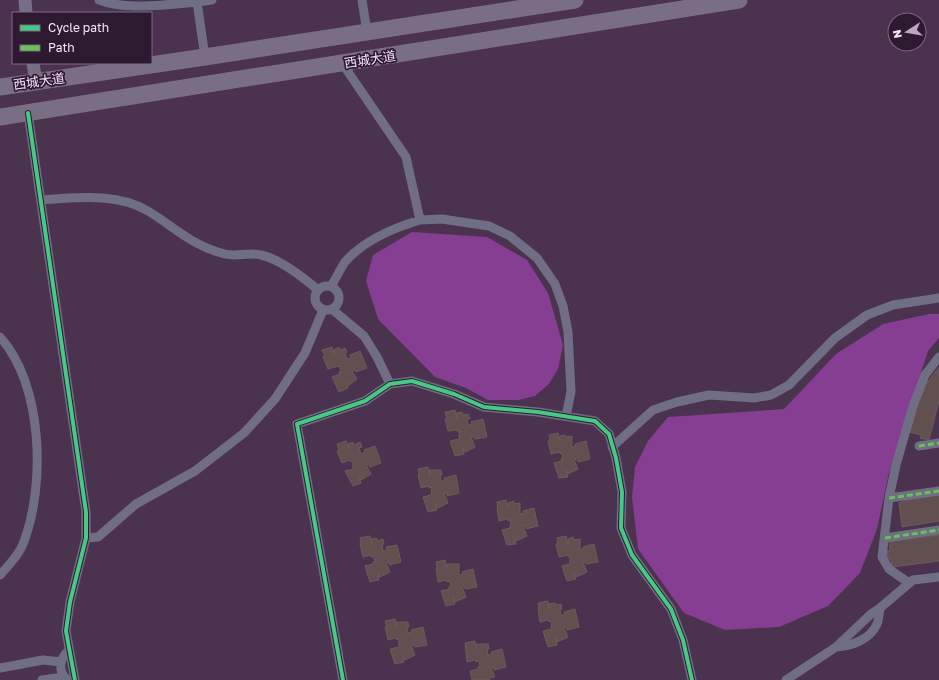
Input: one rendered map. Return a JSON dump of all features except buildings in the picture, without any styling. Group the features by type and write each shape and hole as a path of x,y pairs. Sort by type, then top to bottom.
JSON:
{"highway":[{"name":"西城大道","path":"0,87 205,58 367,32 517,4 575,0"},
{"name":"西城大道","path":"0,117 739,0"}],"street":[{"path":"25,0 26,12"},
{"path":"99,0 112,4 138,7 173,2 197,2 212,0"},
{"path":"362,0 367,32"},
{"path":"197,2 205,58"},
{"path":"342,63 406,157 420,220"},
{"path":"33,64 36,82"},
{"path":"28,113 86,512 86,538 70,602 66,631 75,680"},
{"path":"41,200 87,197 118,200 147,211 190,241 226,255 262,255 296,271 318,290"},
{"path":"331,286 345,262 369,242 396,228 420,220 442,220 489,226 510,236 537,258 555,284 563,306 568,332 571,392 566,416"},
{"path":"333,310 340,298 336,289 331,286 322,287 315,294 316,304 323,310 333,310 364,336 378,357 390,384"},
{"path":"612,447 653,410 677,402 709,395 754,398 771,395 790,385 836,338 867,315 893,305 939,298"},
{"path":"86,538 98,537 136,504 195,471 244,433 275,399 305,353 323,310"},
{"path":"0,337 10,348 25,380 38,441 35,498 23,544 0,575"},
{"path":"909,583 889,569 884,563 882,557 889,498 896,465 918,390 925,375 939,357"},
{"path":"343,680 297,424 365,401 390,384 412,381 454,394 484,407 566,416 595,421 609,434 622,492 621,528 632,555 671,609 683,640 692,680"},
{"path":"919,446 939,443"},
{"path":"889,498 939,491"},
{"path":"884,538 939,530"},
{"path":"786,680 836,647 871,614 909,583 921,578 939,576"},
{"path":"836,647 848,646 860,642 870,634 877,624 880,608"},
{"path":"42,680 65,678 61,670 61,662 64,655 69,650"},
{"path":"0,668 42,660 61,662"}],"shaded area":[{"path":"412,232 487,237 527,260 548,293 563,345 558,369 549,384 535,396 519,400 488,400 466,388 435,377 378,319 366,281 373,255"},
{"path":"929,314 939,314 939,338 928,351 889,473 877,529 860,573 828,606 779,627 725,630 684,613 638,549 632,497 635,467 648,441 668,417 784,409 836,354 883,324"}],"marked path":[{"path":"919,446 939,443"},
{"path":"889,498 939,491"},
{"path":"885,538 939,530"}],"cycle path":[{"path":"28,113 86,512 86,538 70,602 66,631 75,680"},
{"path":"343,680 297,424 365,401 390,384 412,381 454,394 484,407 538,412 595,421 609,434 616,458 622,492 621,528 632,555 671,609 683,640 692,680"}]}
